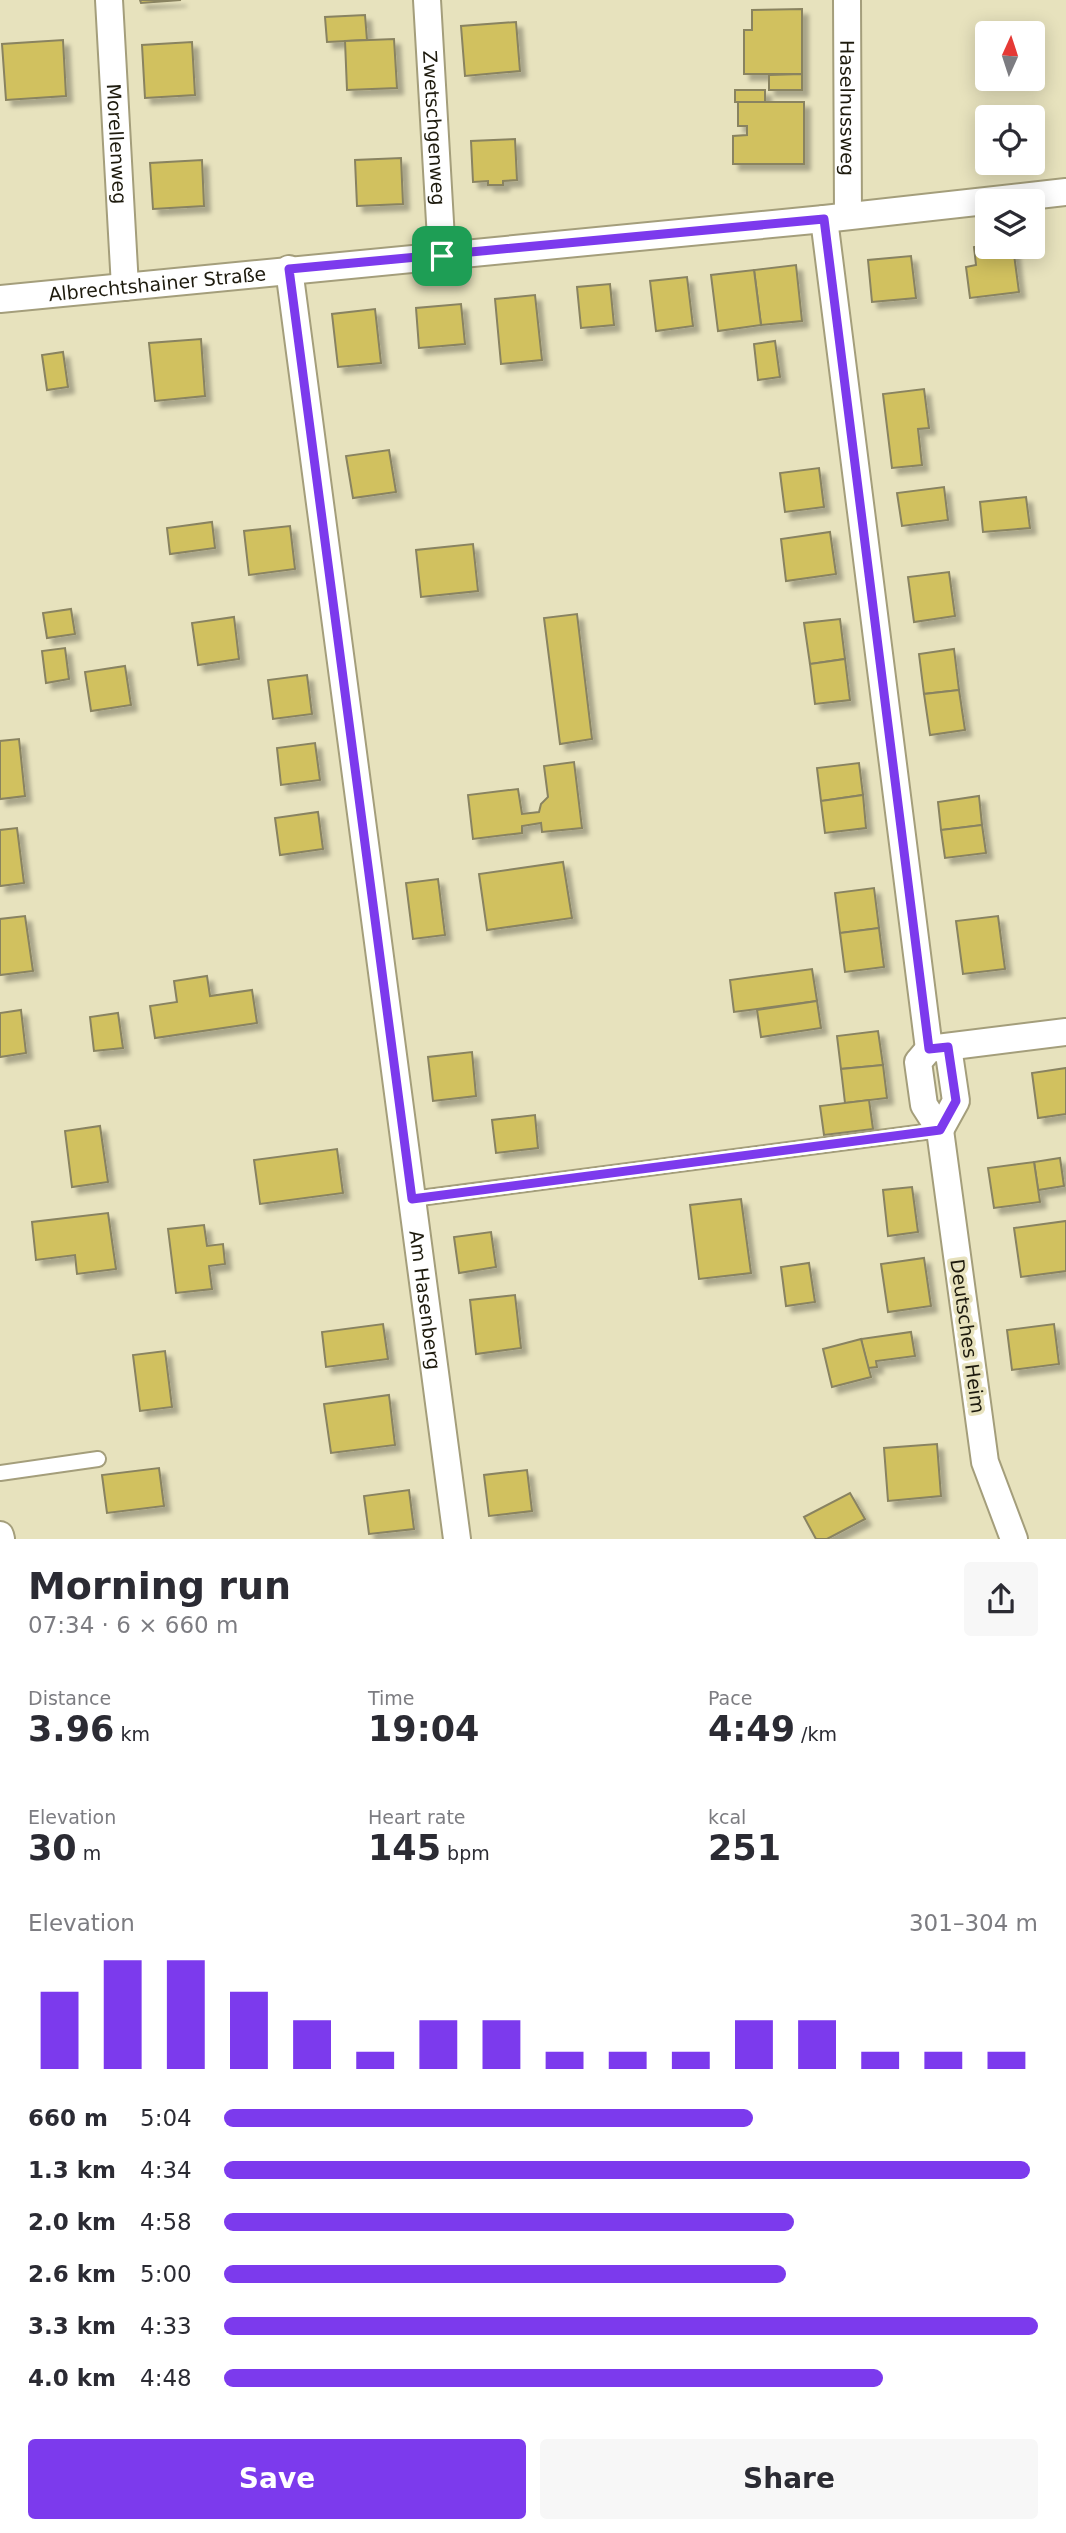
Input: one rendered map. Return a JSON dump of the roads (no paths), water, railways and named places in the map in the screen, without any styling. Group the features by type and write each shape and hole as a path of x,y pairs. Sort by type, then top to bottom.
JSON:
{"street":[{"name":"Morellenweg","path":"109,0 125,287"},
{"name":"Zwetschgenweg","path":"427,0 442,256"},
{"name":"Haselnussweg","path":"836,217 846,0"},
{"name":"Albrechtshainer Straße","path":"0,299 1066,192"},
{"name":"Deutsches Heim","path":"836,217 938,1048 918,1062 924,1105 940,1130 985,1462 1014,1539"},
{"name":"Am Hasenberg","path":"289,269 457,1539"},
{"path":"938,1048 1066,1032"}],"lane":[{"path":"412,1199 940,1130"},
{"path":"0,1473 98,1459"}]}
